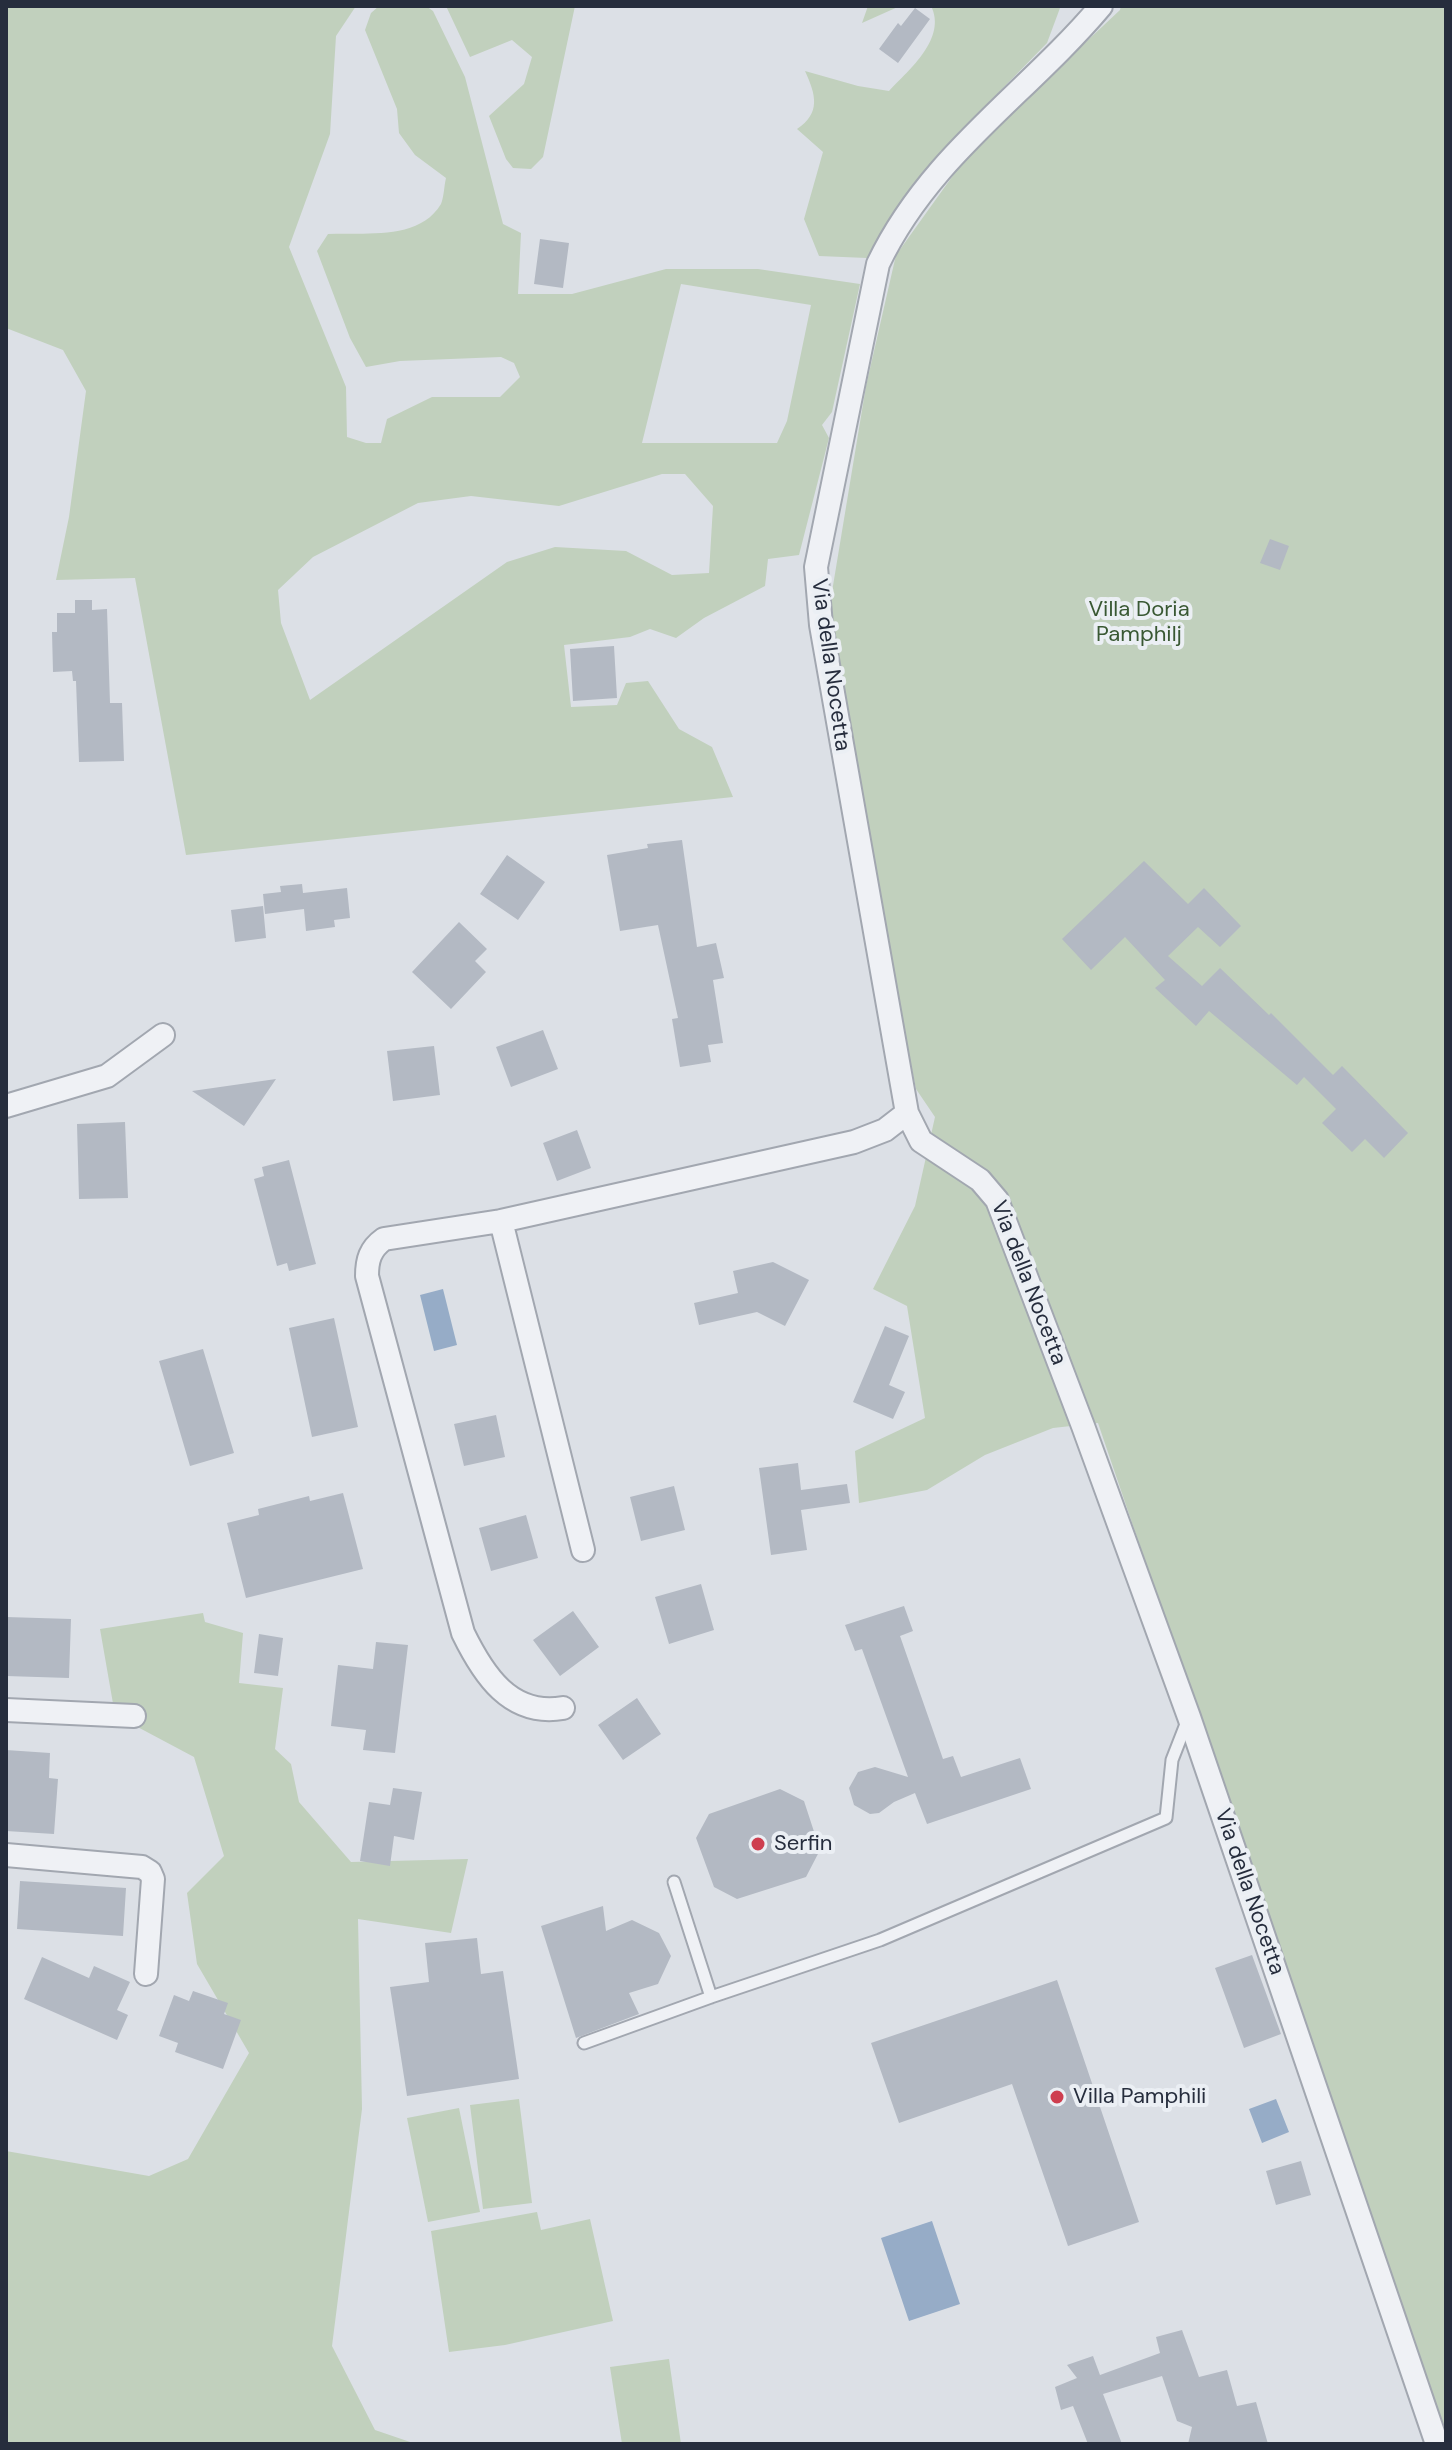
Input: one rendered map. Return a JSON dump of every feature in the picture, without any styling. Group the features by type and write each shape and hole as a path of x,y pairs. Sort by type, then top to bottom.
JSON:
{"street":[{"name":"Via della Nocetta","path":"1101,6 941,167 911,206 878,264 816,567 826,656 907,1113 921,1141 980,1180 997,1200 1189,1717 1437,2444"},
{"path":"6,1106 107,1076 163,1035"},
{"path":"563,1708 543,1711 509,1698 492,1680 463,1633 367,1276 369,1256 384,1239 501,1221 854,1142 885,1130 907,1113"},
{"path":"501,1221 583,1550"},
{"path":"6,1710 134,1716"},
{"path":"6,1855 142,1867 150,1872 153,1879 146,1974"}],"lane":[{"path":"584,2043 880,1940 1166,1818 1172,1760 1189,1717"},
{"path":"674,1882 711,1997"}],"green space":[{"path":"6,6 356,6 336,36 330,134 289,247 346,387 347,437 366,443 381,443 387,419 432,397 500,397 520,377 514,363 501,357 400,361 366,367 350,338 317,251 328,234 390,232 419,224 441,204 446,178 415,155 399,133 397,109 365,30 371,13 379,6 426,6 433,11 465,77 503,224 521,233 518,294 572,294 666,269 758,269 860,284 832,412 822,425 829,438 799,555 768,559 765,586 704,618 676,638 650,629 630,637 564,645 571,707 617,705 626,683 648,681 679,729 712,747 733,797 186,855 135,578 56,580 69,517 86,391 63,350 6,328","holes":["681,284 811,305 787,421 777,443 642,443","662,474 685,474 713,506 709,573 672,575 626,551 555,547 507,562 310,700 281,623 278,590 313,557 418,503 471,496 559,506"]},
{"path":"446,6 575,6 543,157 531,169 513,168 506,159 489,116 524,84 532,57 512,40 470,57"},
{"path":"868,6 900,6 862,23"},
{"path":"931,6 1060,8 1047,43 959,133 867,258 819,256 804,219 823,152 797,129 810,117 814,103 805,71 889,91 916,63 930,41 935,18"},
{"name":"Villa Doria Pamphilj","path":"1121,6 1446,6 1446,2444 1098,1423 1053,1428 985,1455 927,1490 859,1503 855,1451 925,1418 907,1306 873,1289 915,1206 935,1117 916,1089 855,791 827,622 866,386 896,255 972,149"},
{"path":"203,1613 205,1622 243,1633 239,1683 283,1688 275,1749 291,1764 299,1802 351,1862 468,1859 451,1933 358,1919 362,2109 332,2346 375,2430 416,2444 6,2444 6,2151 149,2176 188,2159 249,2053 197,1964 187,1893 224,1856 194,1757 115,1715 100,1629"},
{"path":"519,2099 532,2203 483,2209 470,2105"},
{"path":"459,2108 480,2212 428,2222 407,2118"},
{"path":"537,2212 541,2230 590,2219 613,2321 505,2345 449,2352 431,2231"},
{"path":"669,2359 681,2444 622,2444 610,2367"}],"water":[{"path":"443,1289 457,1345 434,1351 420,1295"},
{"path":"1276,2099 1289,2132 1262,2143 1249,2109"},
{"path":"932,2221 960,2304 909,2321 881,2238"}],"building":[{"path":"915,8 930,19 898,63 879,49 898,23 901,26"},
{"path":"540,239 569,243 563,288 534,284"},
{"path":"1270,539 1289,546 1280,570 1260,563"},
{"path":"75,600 92,600 92,610 107,609 110,703 122,703 124,761 79,762 76,681 73,681 72,671 53,672 52,632 57,632 57,613 75,613"},
{"path":"614,646 617,698 573,701 570,649"},
{"path":"682,840 697,947 716,943 724,978 713,980 723,1043 708,1045 711,1062 680,1067 672,1019 678,1018 658,925 620,931 607,855 648,848 647,844"},
{"path":"507,855 545,882 518,920 480,894"},
{"path":"1144,861 1188,904 1204,888 1241,926 1220,947 1198,927 1168,956 1202,986 1220,968 1333,1075 1342,1066 1408,1133 1384,1158 1365,1139 1352,1152 1322,1123 1336,1109 1304,1077 1297,1085 1209,1011 1196,1026 1155,988 1165,980 1125,937 1091,970 1062,939"},
{"path":"302,884 303,893 347,888 350,918 334,920 335,927 306,931 304,909 265,914 263,894 281,892 280,886"},
{"path":"263,906 266,938 235,942 231,910"},
{"path":"459,922 487,949 475,961 486,972 451,1009 412,972"},
{"path":"543,1030 558,1069 511,1087 496,1047"},
{"path":"434,1046 440,1095 393,1101 387,1051"},
{"path":"276,1079 244,1126 192,1091"},
{"path":"125,1122 128,1198 79,1199 77,1124"},
{"path":"577,1130 591,1168 557,1181 543,1143"},
{"path":"289,1160 316,1264 289,1271 287,1263 277,1266 254,1179 264,1176 262,1167"},
{"path":"773,1262 809,1280 785,1326 757,1312 699,1325 694,1303 738,1293 733,1271"},
{"path":"334,1318 358,1427 312,1437 289,1328"},
{"path":"885,1326 909,1336 889,1385 905,1392 893,1419 853,1402"},
{"path":"203,1349 234,1453 190,1466 159,1361"},
{"path":"496,1415 505,1457 464,1466 454,1424"},
{"path":"798,1463 801,1490 847,1484 850,1503 801,1510 807,1550 771,1555 759,1468"},
{"path":"674,1486 685,1530 641,1541 630,1497"},
{"path":"343,1493 363,1569 246,1598 227,1523 259,1515 258,1509 309,1496 310,1501"},
{"path":"526,1515 538,1558 491,1571 479,1528"},
{"path":"701,1584 714,1630 669,1644 655,1597"},
{"path":"904,1606 913,1631 900,1636 943,1759 953,1756 961,1777 1020,1758 1031,1789 927,1824 915,1793 879,1813 870,1814 854,1805 849,1788 858,1772 875,1767 908,1777 862,1649 855,1651 845,1625"},
{"path":"573,1611 599,1647 560,1676 533,1640"},
{"path":"6,1617 71,1619 69,1678 6,1676"},
{"path":"259,1634 283,1638 278,1676 254,1673"},
{"path":"376,1642 408,1645 395,1753 363,1750 366,1730 331,1726 338,1665 373,1669"},
{"path":"637,1698 661,1734 623,1760 598,1725"},
{"path":"6,1750 50,1753 49,1778 58,1779 54,1834 6,1831"},
{"path":"393,1788 422,1792 414,1840 394,1836 390,1866 360,1861 369,1802 390,1805"},
{"name":"Serfin","path":"780,1789 804,1801 820,1850 806,1877 737,1899 714,1887 696,1838 709,1814"},
{"path":"20,1881 126,1888 123,1936 17,1929"},
{"path":"603,1906 606,1931 632,1920 659,1933 671,1956 658,1984 629,1993 639,2014 576,2038 541,1926"},
{"path":"477,1938 481,1974 503,1971 519,2079 407,2096 390,1987 429,1982 425,1943"},
{"path":"1252,1955 1281,2034 1244,2048 1215,1968"},
{"path":"42,1957 89,1978 94,1966 130,1982 117,2010 128,2015 117,2040 24,1999"},
{"path":"1057,1980 1139,2222 1068,2246 1012,2084 899,2123 871,2043"},
{"path":"193,1991 228,2003 224,2014 241,2020 223,2069 175,2052 178,2043 159,2036 174,1995 189,2001"},
{"path":"1301,2161 1311,2195 1276,2205 1266,2171"},
{"path":"1182,2330 1199,2377 1227,2370 1237,2406 1256,2402 1268,2444 1188,2444 1192,2427 1177,2421 1162,2376 1103,2394 1122,2444 1088,2444 1073,2406 1061,2410 1055,2387 1077,2378 1067,2365 1093,2356 1100,2375 1160,2353 1156,2337"}],"place":[{"name":"Serfin","path":"758,1844"},
{"name":"Villa Pamphili","path":"1057,2097"}]}
